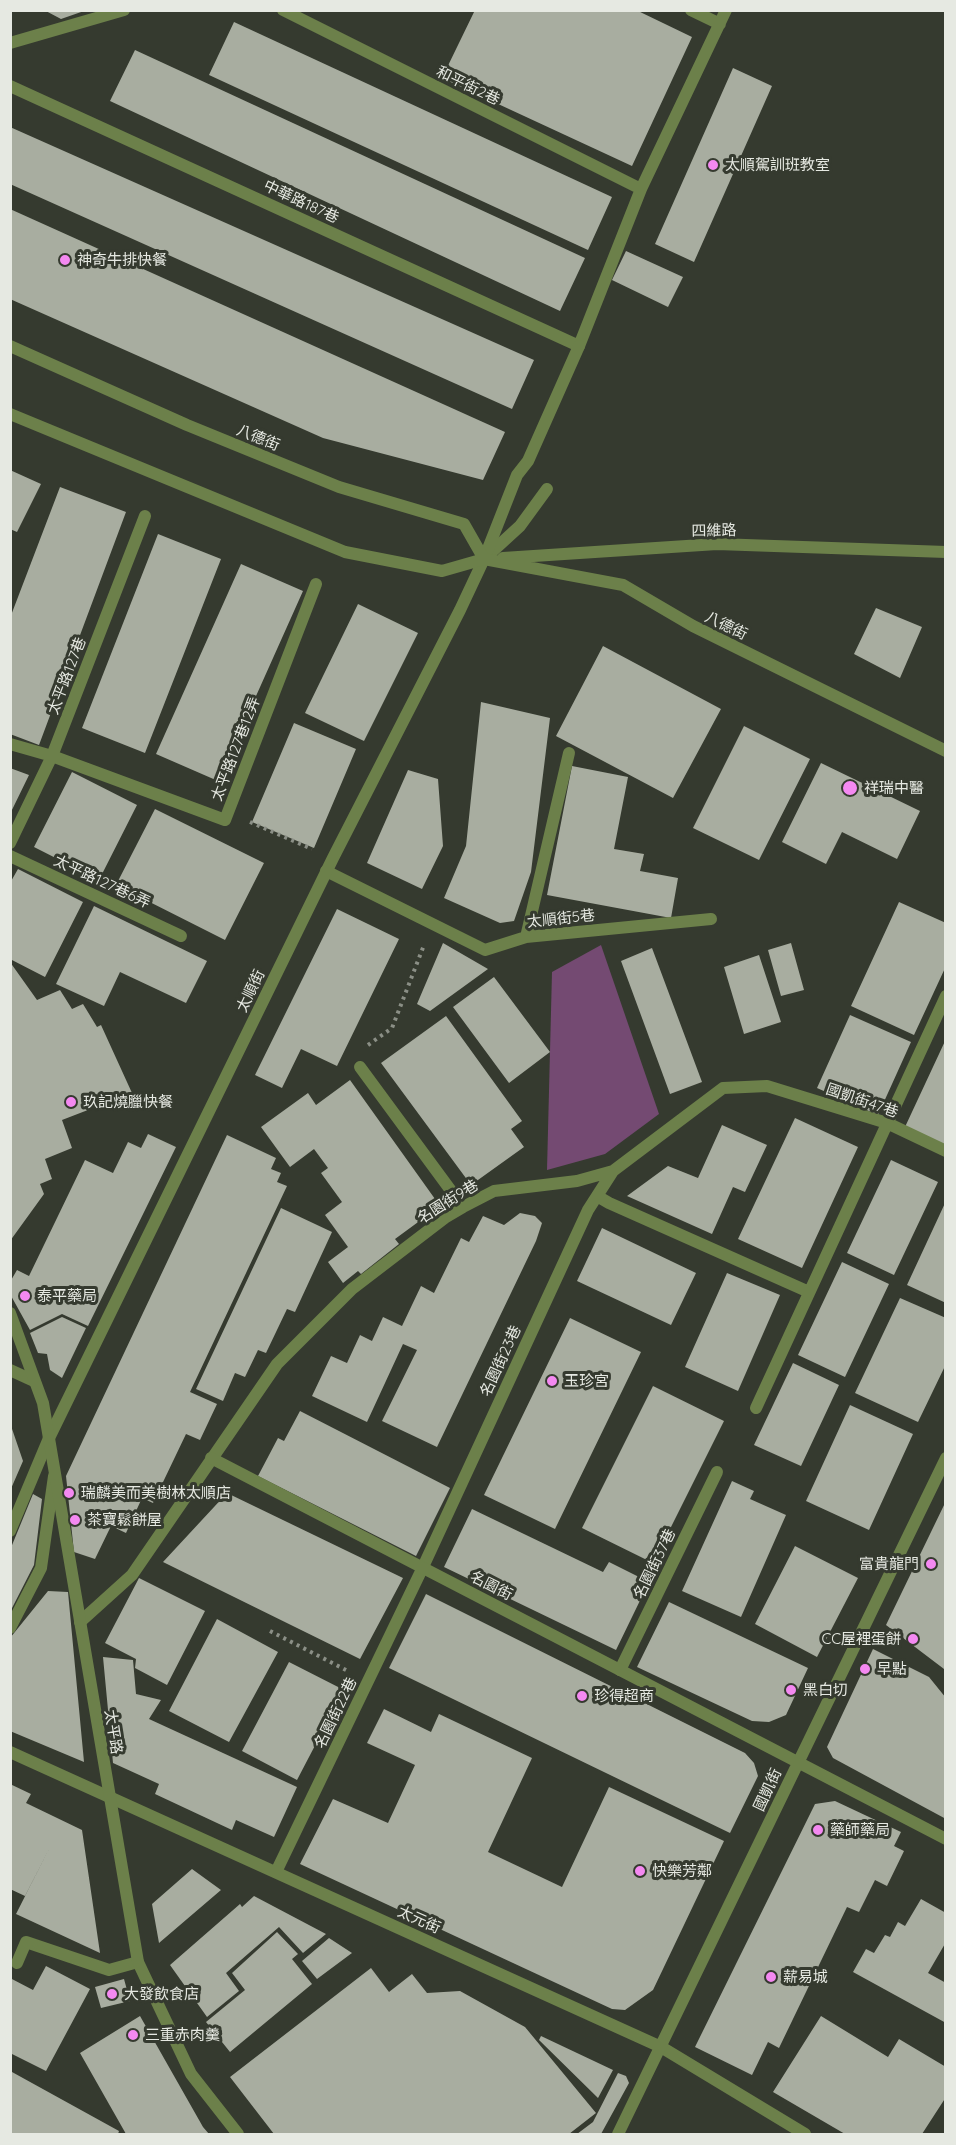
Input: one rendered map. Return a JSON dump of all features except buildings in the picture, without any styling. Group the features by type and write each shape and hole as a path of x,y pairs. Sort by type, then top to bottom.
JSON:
{"street":[{"path":"10,43 124,10"},
{"name":"和平街2巷","path":"283,10 641,189"},
{"path":"691,10 720,24"},
{"name":"太順街","path":"10,1531 49,1438 326,871 460,610 484,559 517,475 528,461 579,346 641,189 726,10"},
{"name":"中華路187巷","path":"10,86 579,346"},
{"name":"八德街","path":"10,346 187,426 339,487 464,524 484,559"},
{"name":"八德街","path":"10,414 345,552 442,571 484,559 623,585 693,626 945,751"},
{"path":"484,559 520,526 547,489"},
{"name":"太平路127巷","path":"10,843 52,756 145,516"},
{"name":"四維路","path":"484,559 717,544 945,552"},
{"name":"太平路127巷12弄","path":"52,756 225,820 316,584"},
{"path":"10,744 52,756"},
{"path":"526,936 569,753"},
{"name":"太平路127巷6弄","path":"10,856 181,936"},
{"name":"太順街5巷","path":"326,871 485,950 526,936 711,919"},
{"path":"756,1408 945,996"},
{"path":"360,1067 463,1208"},
{"name":"國凱街47巷","path":"767,1086 887,1124 945,1151"},
{"name":"名園街9巷","path":"211,1458 277,1364 352,1289 446,1217 494,1191 577,1181 613,1171 723,1088 767,1086"},
{"name":"名園街23巷","path":"423,1568 588,1210 613,1171"},
{"path":"597,1196 809,1292"},
{"name":"太平路","path":"10,1313 43,1403 138,1962 191,2074 238,2134"},
{"path":"10,1370 34,1381"},
{"path":"80,1622 132,1575 211,1458"},
{"name":"名園街","path":"211,1458 945,1839"},
{"name":"國凱街","path":"618,2134 945,1461"},
{"path":"10,1628 41,1569 54,1471"},
{"name":"名園街37巷","path":"621,1670 717,1472"},
{"name":"名園街22巷","path":"276,1872 423,1568"},
{"name":"太元街","path":"10,1752 661,2047 804,2134"},
{"path":"17,1963 26,1942 109,1970 138,1962"}],"path":[{"path":"228,812 333,858"},
{"path":"360,1067 352,1056 392,1028 432,925"},
{"path":"270,1631 368,1681"}],"shaded area":[{"path":"601,945 659,1114 605,1154 547,1170 552,972"}],"place":[{"name":"太順駕訓班教室","path":"713,165"},
{"name":"神奇牛排快餐","path":"65,260"},
{"name":"祥瑞中醫","path":"850,788"},
{"name":"玖記燒臘快餐","path":"71,1102"},
{"name":"泰平藥局","path":"25,1296"},
{"name":"玉珍宮","path":"552,1381"},
{"name":"瑞麟美而美樹林太順店","path":"69,1493"},
{"name":"茶寶鬆餅屋","path":"75,1520"},
{"name":"富貴龍門","path":"931,1564"},
{"name":"CC屋裡蛋餅","path":"913,1639"},
{"name":"早點","path":"865,1669"},
{"name":"黑白切","path":"791,1690"},
{"name":"珍得超商","path":"582,1696"},
{"name":"藥師藥局","path":"818,1830"},
{"name":"快樂芳鄰","path":"640,1871"},
{"name":"薪易城","path":"771,1977"},
{"name":"大發飲食店","path":"112,1994"},
{"name":"三重赤肉羹","path":"133,2035"}]}
